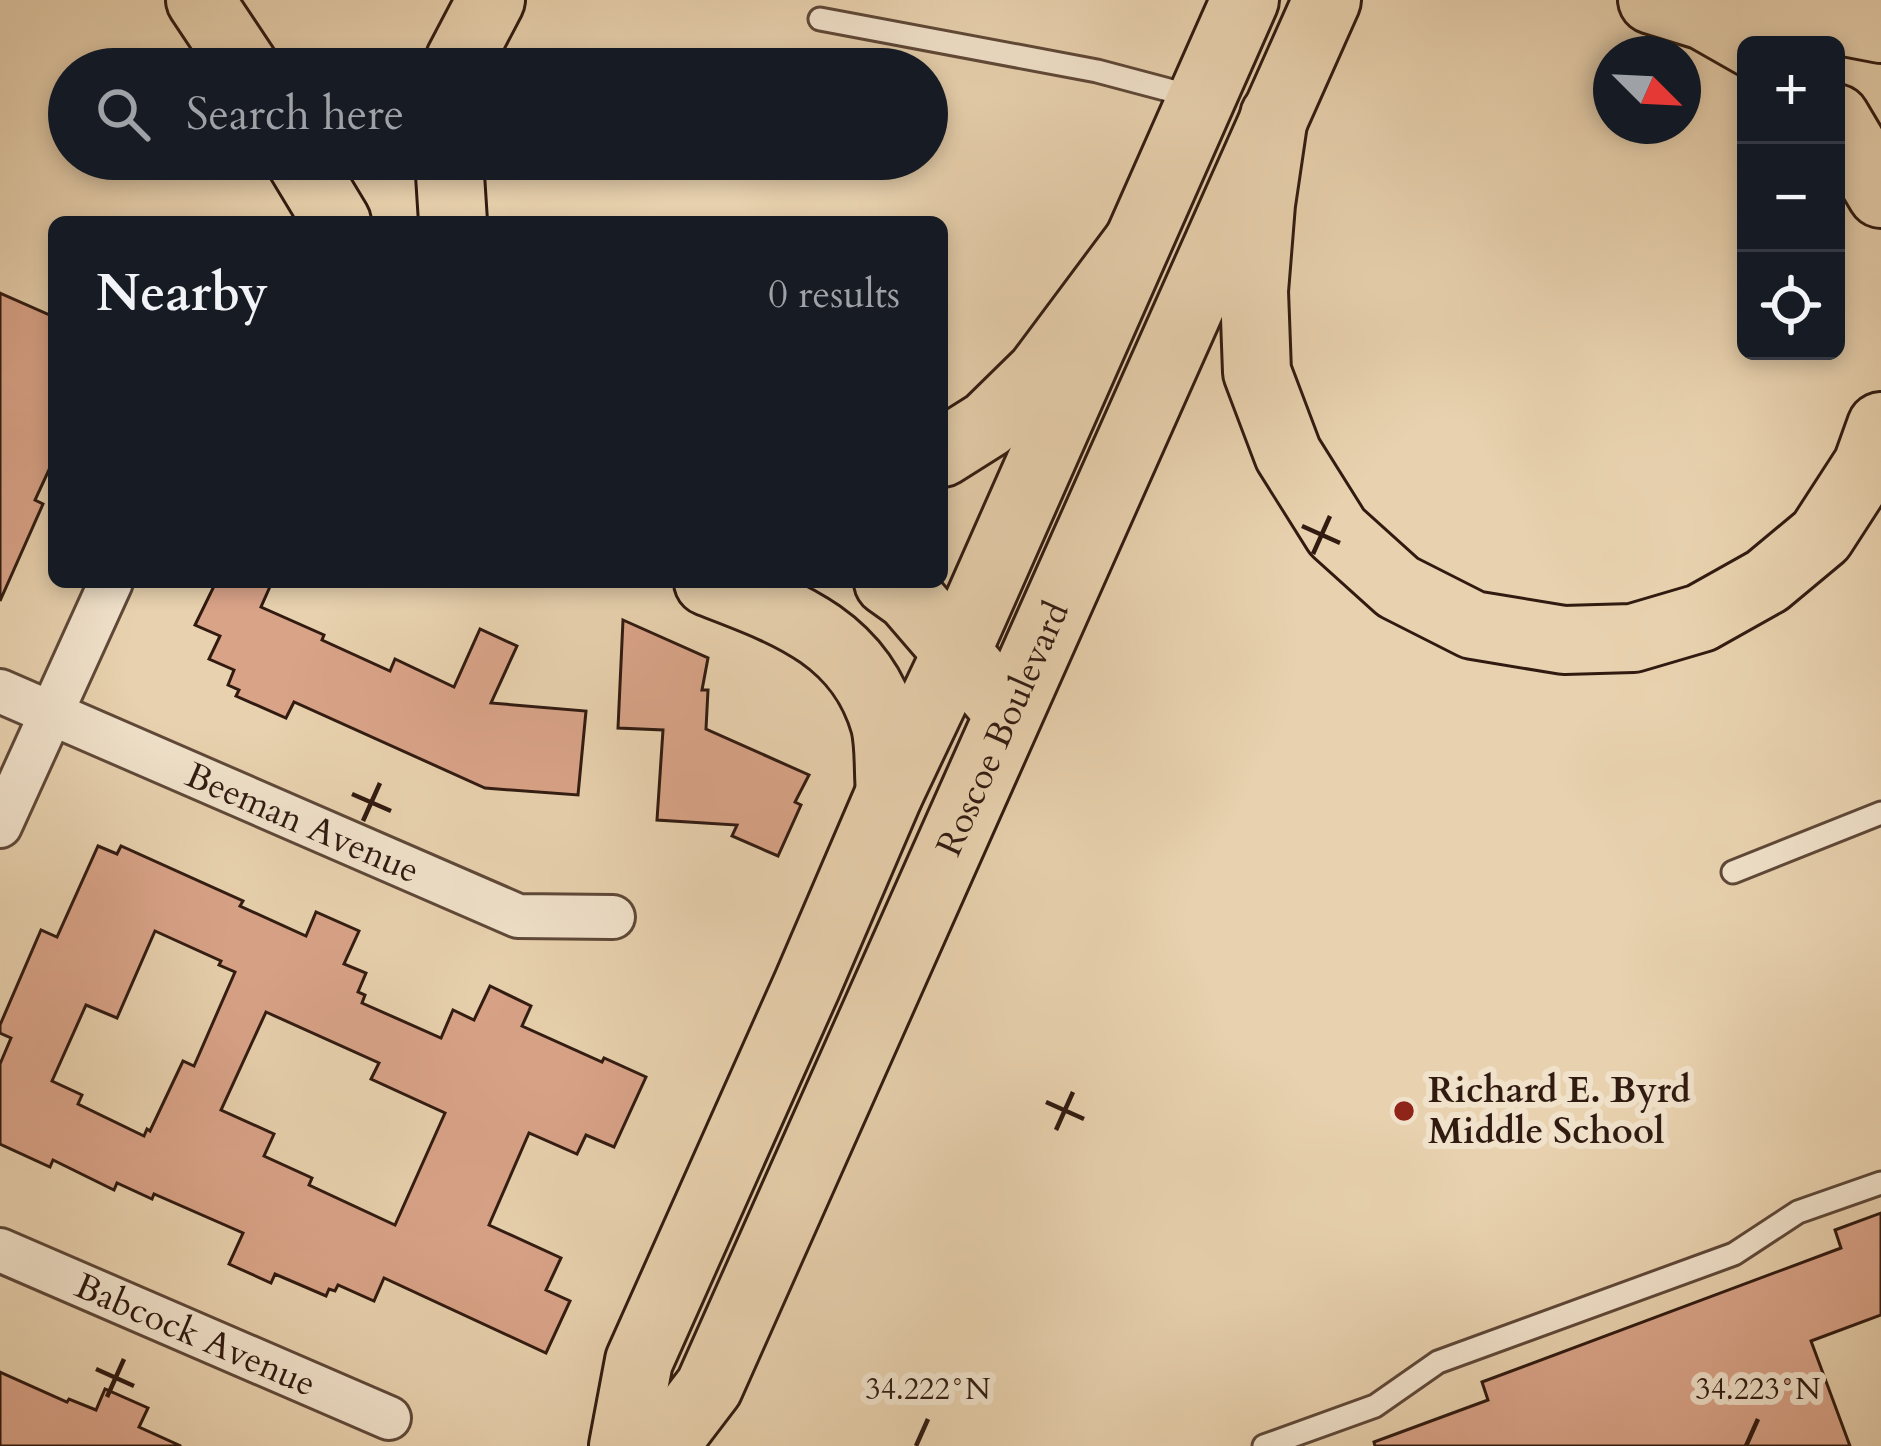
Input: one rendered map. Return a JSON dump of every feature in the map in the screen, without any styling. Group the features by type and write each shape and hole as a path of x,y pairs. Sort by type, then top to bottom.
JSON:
{"main road":[{"path":"200,0 232,48"},
{"path":"466,48 491,0"},
{"name":"Roscoe Boulevard","path":"623,1446 639,1361 1245,0"},
{"name":"Roscoe Boulevard","path":"664,1446 709,1387 1327,0"},
{"path":"1652,0 1704,16 1739,36"},
{"path":"1730,0 1881,29"},
{"path":"1274,116 1255,291 1257,372 1288,454 1337,532 1397,587 1473,625 1564,640 1634,638 1701,618 1767,581 1821,536 1868,465 1881,426"},
{"path":"1845,133 1881,194"},
{"path":"312,180 333,216"},
{"path":"450,180 452,216"},
{"path":"948,449 988,424 1040,373 1137,243"},
{"path":"724,588 831,640 867,679 886,729 890,792"},
{"path":"896,588 1008,712"}],"street":[{"path":"0,826 108,588"},
{"name":"Beeman Avenue","path":"0,691 518,916 613,917"},
{"name":"Babcock Avenue","path":"0,1250 389,1418"}],"lane":[{"path":"820,19 1097,70 1202,99"},
{"path":"1733,872 1881,813"},
{"path":"1264,1446 1376,1406 1438,1362 1734,1254 1798,1212 1881,1183"}],"building":[{"path":"0,293 48,314 48,472 35,500 43,504 0,601"},
{"path":"213,588 269,588 261,607 324,635 322,640 390,671 395,659 454,687 480,629 517,646 491,703 586,711 578,795 485,788 294,702 286,718 236,696 239,690 228,685 234,670 209,659 220,636 195,625"},
{"path":"623,620 708,658 702,690 708,690 706,729 809,775 778,856 732,836 737,825 657,820 663,730 618,728"},
{"path":"98,846 117,854 121,846 243,901 240,906 306,936 316,912 359,931 344,964 366,973 358,992 365,995 362,1003 441,1038 453,1010 474,1020 490,986 531,1006 522,1026 646,1077 614,1147 586,1135 577,1154 529,1133 489,1225 561,1258 546,1290 570,1301 546,1353 384,1278 374,1301 338,1285 326,1296 275,1274 271,1283 229,1264 243,1233 154,1194 152,1199 117,1183 114,1190 53,1160 50,1167 0,1144 0,1064 11,1038 0,1033 0,1025 41,930 57,937","holes":["155,931 235,972 194,1066 183,1061 144,1136 78,1104 82,1095 52,1081 86,1005 117,1018","266,1012 379,1063 371,1079 445,1113 395,1225 309,1185 312,1178 264,1156 274,1134 221,1110"]},
{"path":"1881,1213 1881,1315 1811,1341 1850,1446 1375,1446 1374,1442 1488,1400 1482,1382 1841,1248 1835,1230"},
{"path":"0,1372 96,1410 105,1389 148,1408 139,1427 181,1446 0,1446"}],"place":[{"name":"Richard E. Byrd Middle School","path":"1404,1111"}]}
